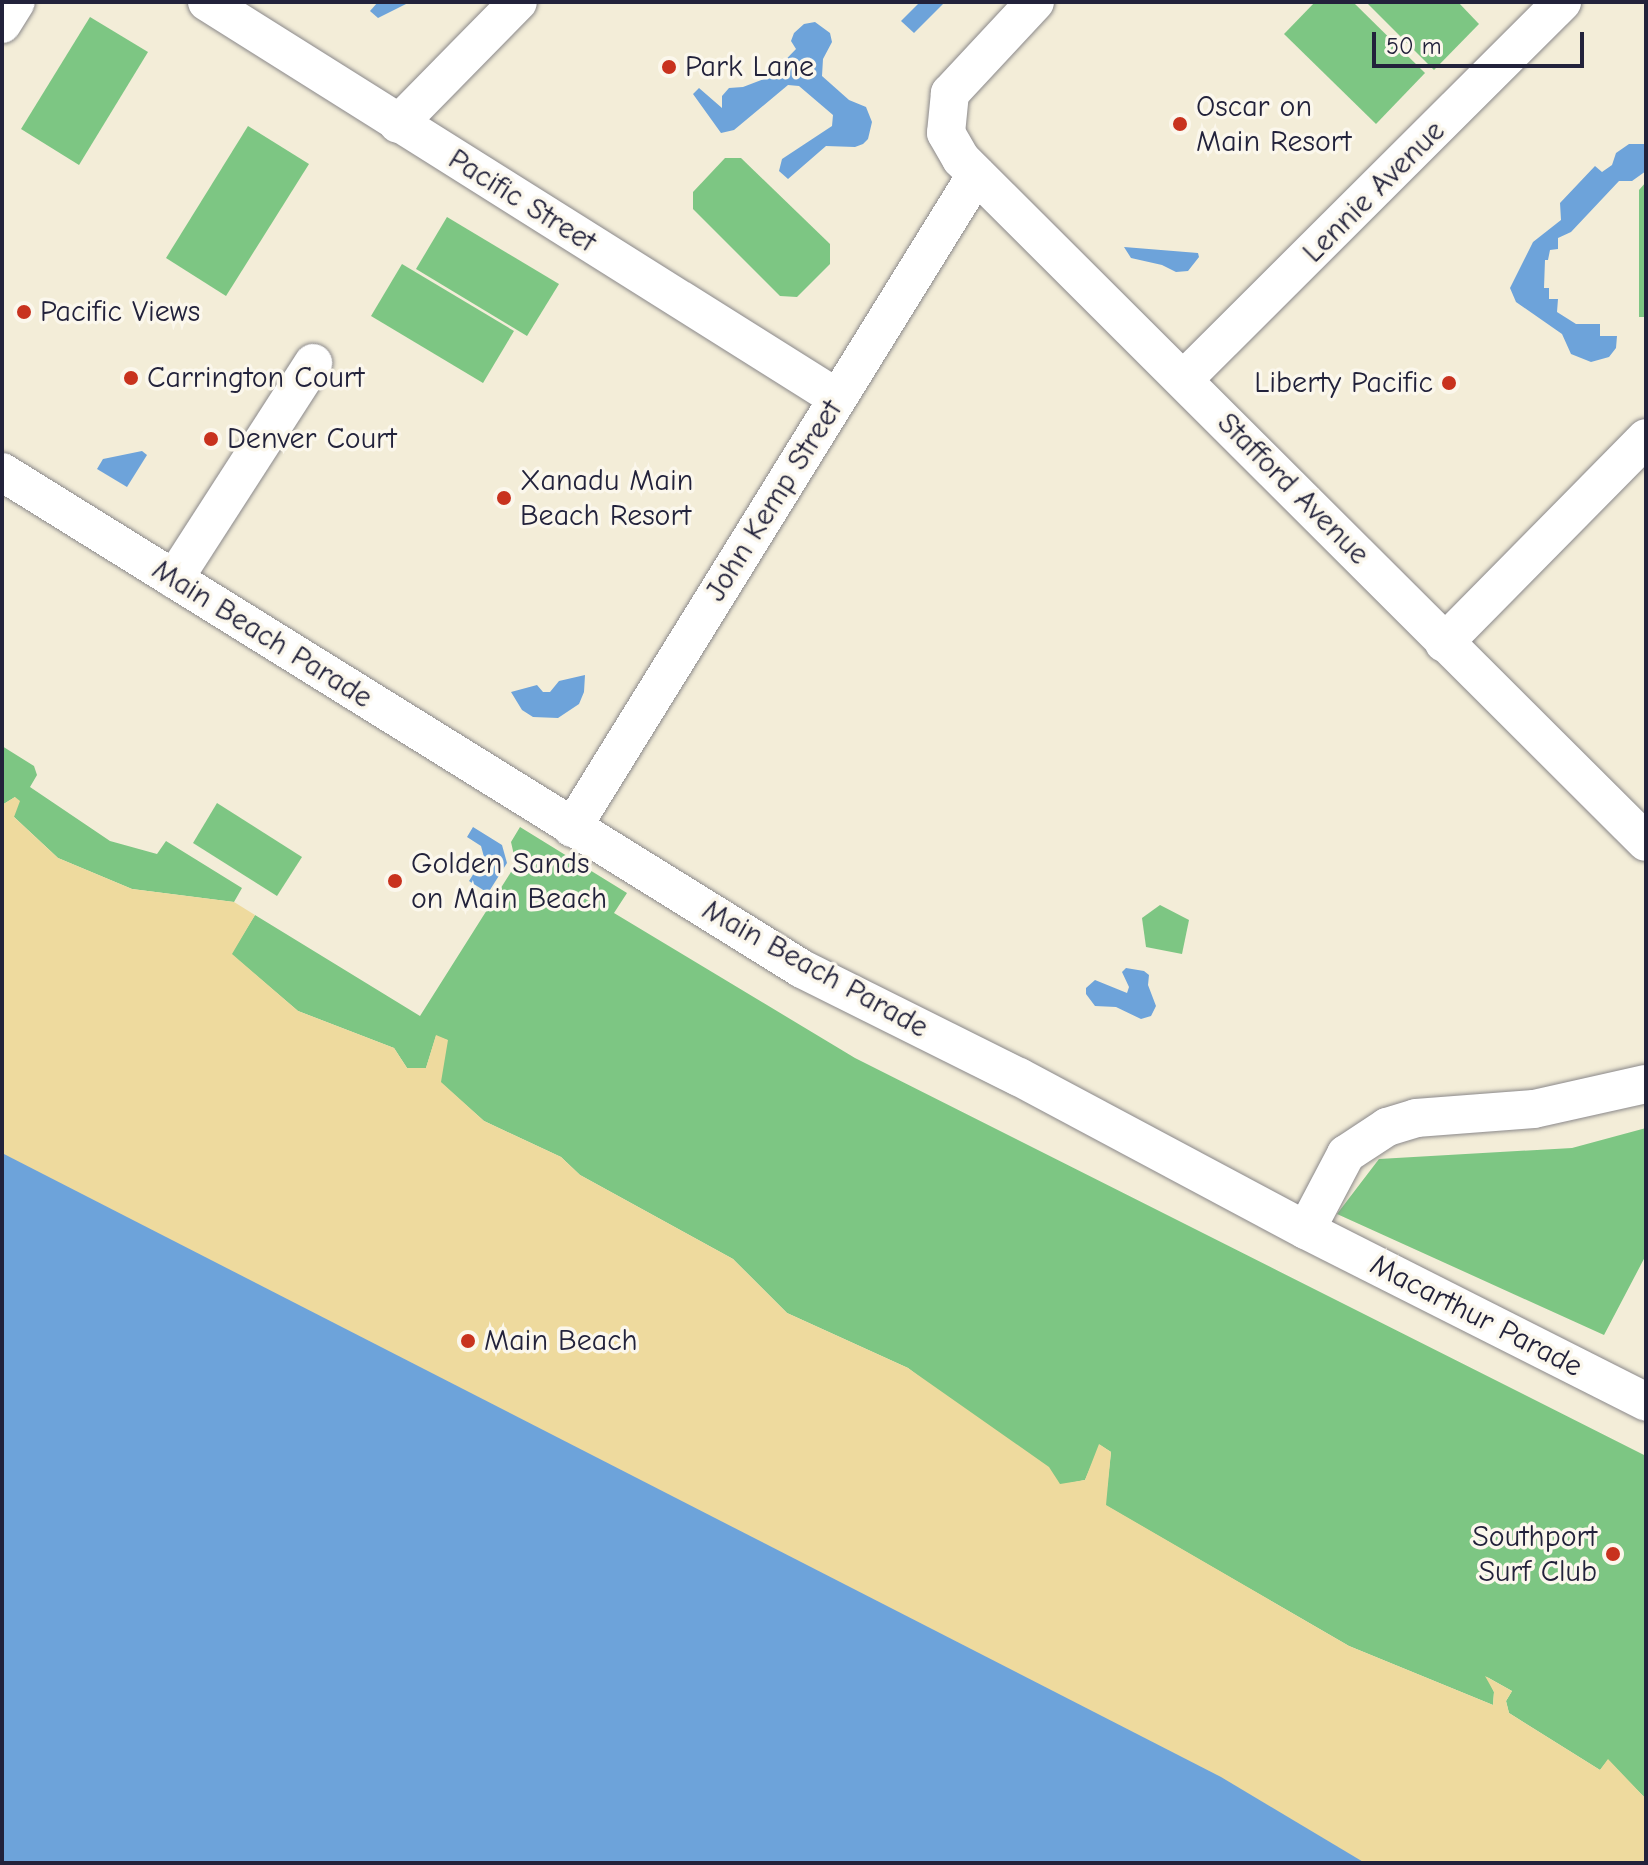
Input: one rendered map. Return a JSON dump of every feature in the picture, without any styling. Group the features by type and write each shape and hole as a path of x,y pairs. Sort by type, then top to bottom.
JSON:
{"street":[{"path":"2,24 16,2"},
{"name":"Pacific Street","path":"207,2 837,398"},
{"path":"398,124 518,2"},
{"name":"Stafford Avenue","path":"1035,2 950,93 946,133 961,159 1646,842"},
{"name":"Lennie Avenue","path":"1184,379 1562,2"},
{"name":"John Kemp Street","path":"572,828 976,175"},
{"path":"174,579 313,363"},
{"path":"1444,643 1646,438"},
{"name":"Main Beach Parade","path":"2,472 798,967 1019,1077 1306,1230"},
{"path":"1306,1230 1346,1154 1387,1127 1416,1118 1534,1109 1646,1084"},
{"name":"Macarthur Parade","path":"1306,1230 1646,1402"}],"green space":[{"path":"1315,2 1353,2 1425,73 1376,124 1284,34"},
{"path":"1366,2 1458,2 1479,24 1434,70"},
{"path":"90,17 148,52 79,165 21,129"},
{"path":"248,126 309,164 226,296 166,258"},
{"path":"725,158 741,158 830,244 830,264 797,297 780,296 693,209 693,192"},
{"path":"1646,182 1646,317 1639,317 1639,190"},
{"path":"447,217 559,284 527,336 416,269"},
{"path":"402,264 514,331 483,383 371,316"},
{"path":"2,746 34,766 37,775 30,787 110,841 157,854 166,841 242,888 234,902 132,889 58,858 13,816 15,797 2,805"},
{"path":"217,803 302,857 277,896 193,843"},
{"path":"520,827 627,893 614,913 855,1058 1646,1456 1646,1799 1608,1760 1600,1770 1509,1713 1506,1701 1512,1691 1487,1677 1494,1692 1493,1705 1349,1646 1105,1505 1111,1452 1100,1445 1085,1480 1060,1485 908,1368 787,1313 733,1259 580,1175 561,1157 484,1121 440,1082 447,1040 436,1036 426,1068 407,1068 394,1048 298,1011 231,954 255,915 420,1016 516,864 511,842"},
{"path":"1160,905 1189,920 1182,954 1146,947 1142,918"},
{"path":"1646,1128 1646,1255 1604,1335 1337,1214 1379,1159 1572,1148"}],"sand":[{"name":"Main Beach","path":"15,797 20,801 14,817 58,858 132,889 234,902 255,915 232,954 298,1011 394,1048 407,1068 426,1068 436,1035 448,1040 441,1082 484,1121 561,1157 580,1175 733,1259 787,1313 908,1368 1049,1467 1060,1484 1085,1480 1099,1444 1111,1452 1106,1505 1349,1646 1493,1705 1494,1692 1485,1676 1512,1691 1506,1701 1509,1713 1600,1770 1608,1759 1646,1799 1646,1863 943,1863 2,1287 2,805"}],"water":[{"path":"378,2 410,2 378,18 370,11"},
{"path":"920,2 945,2 914,33 901,21"},
{"path":"815,22 830,33 832,42 823,59 822,76 849,100 866,107 872,122 868,139 863,144 855,147 826,146 788,179 779,171 782,159 832,126 833,115 799,86 788,85 734,130 721,133 693,94 699,88 722,108 722,96 729,88 743,87 769,77 796,49 791,41 794,33 804,24"},
{"path":"1629,144 1646,144 1646,171 1632,181 1619,181 1571,232 1558,238 1558,249 1550,250 1548,260 1545,260 1544,288 1549,288 1549,299 1558,299 1557,312 1576,324 1600,324 1600,336 1617,336 1616,348 1609,357 1591,362 1571,354 1562,334 1516,302 1510,288 1533,242 1561,220 1560,203 1595,166 1602,172 1612,165 1616,153"},
{"path":"1124,247 1198,253 1199,257 1188,271 1176,272 1162,265 1131,258"},
{"path":"142,451 147,455 127,487 97,469 103,459"},
{"path":"585,675 584,692 579,704 558,718 533,717 522,710 511,692 537,685 543,692 550,692 559,681"},
{"path":"473,827 502,845 507,863 488,893 469,881 484,857 481,846 467,837"},
{"path":"1126,968 1149,975 1148,985 1156,1006 1151,1016 1141,1019 1116,1007 1095,1006 1086,994 1086,988 1095,980 1127,993 1129,987 1122,972"},
{"path":"2,1153 1221,1777 1365,1863 2,1863"}],"place":[{"name":"Park Lane","path":"669,67"},
{"name":"Oscar on Main Resort","path":"1180,124"},
{"name":"Pacific Views","path":"24,312"},
{"name":"Carrington Court","path":"131,378"},
{"name":"Liberty Pacific","path":"1449,383"},
{"name":"Denver Court","path":"211,439"},
{"name":"Xanadu Main Beach Resort","path":"504,498"},
{"name":"Golden Sands on Main Beach","path":"395,881"},
{"name":"Main Beach","path":"468,1341"},
{"name":"Southport Surf Club","path":"1613,1554"}]}
